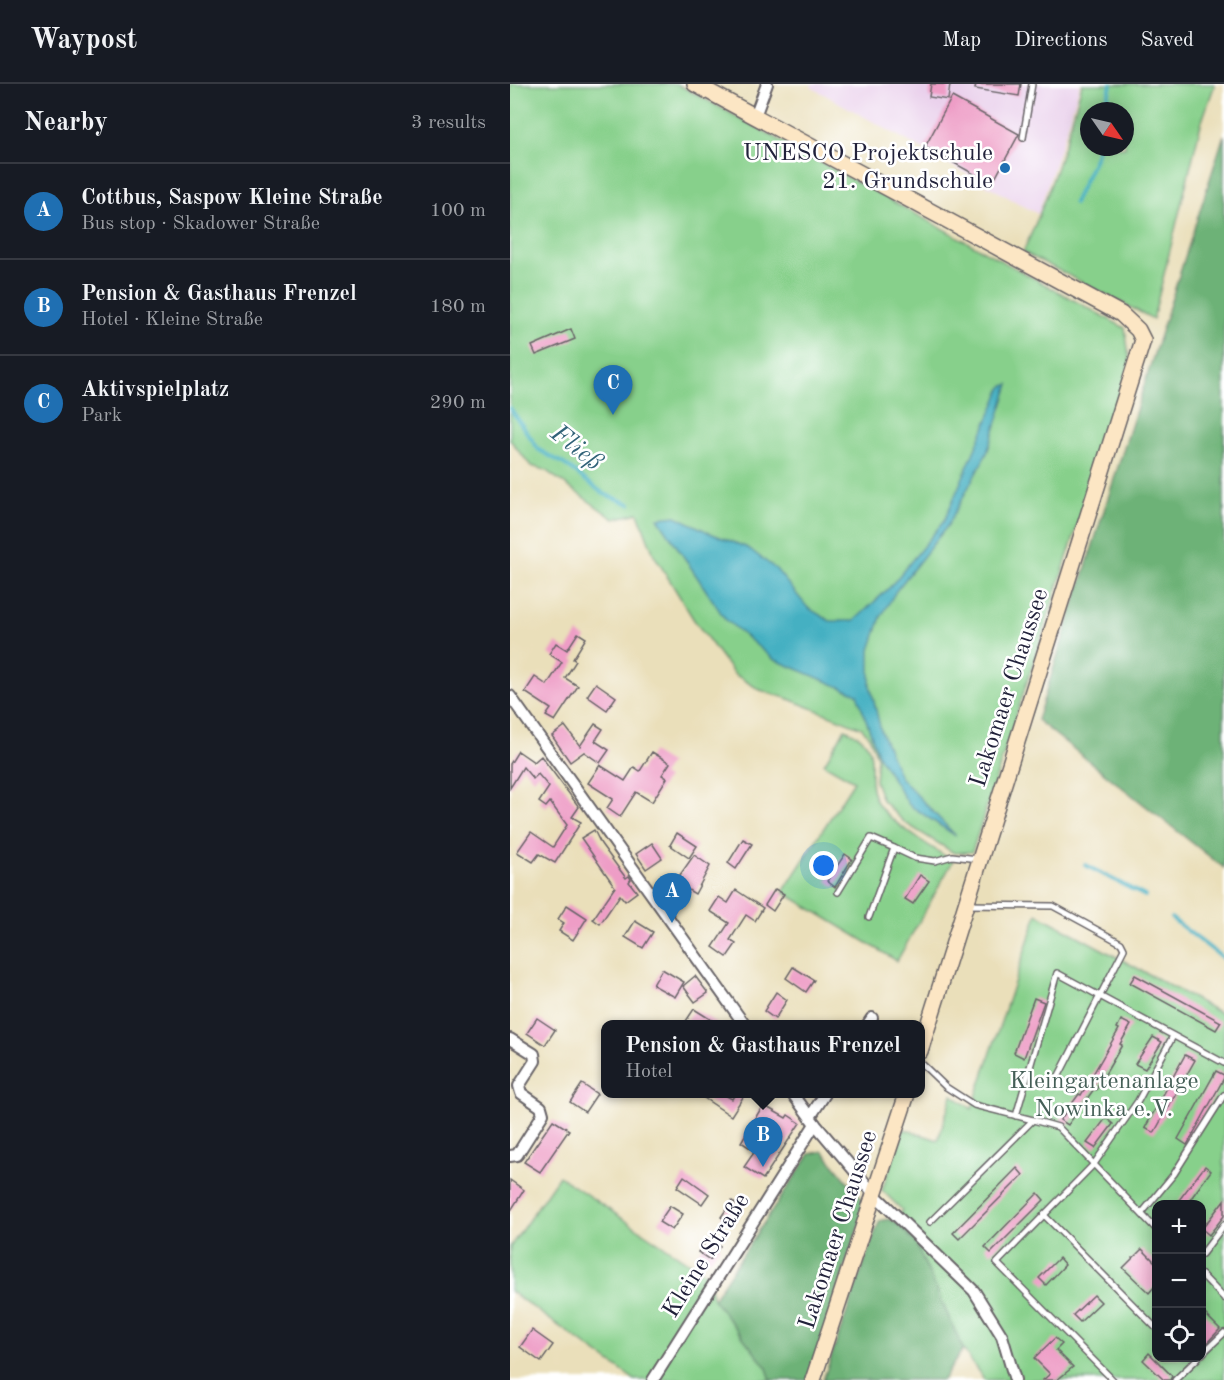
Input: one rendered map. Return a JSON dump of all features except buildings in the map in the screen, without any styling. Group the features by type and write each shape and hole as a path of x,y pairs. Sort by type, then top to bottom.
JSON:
{"street":[{"path":"694,84 755,116 767,84"},
{"name":"Lakomaer Chaussee","path":"755,116 1121,315 1138,330 1143,340 925,1038"},
{"path":"510,696 741,1020"},
{"path":"510,1039 534,1054 536,1061 519,1086 520,1093 541,1107 543,1114 517,1155 510,1156"},
{"path":"796,1098 812,1121 875,1195 974,1291 1002,1336 1015,1380"},
{"name":"Kleine Straße","path":"653,1380 812,1121 823,1098"},
{"name":"Lakomaer Chaussee","path":"813,1380 906,1098"}],"lane":[{"path":"1023,138 1032,84"},
{"path":"838,892 871,838 915,858 935,861 952,856 979,859"},
{"path":"869,917 894,848"},
{"path":"965,905 1053,906 1120,943 1124,949 1054,1085"},
{"path":"1016,1116 1057,973 1224,1063"},
{"path":"1113,1380 997,1263 1094,1164 1138,1101 1173,1036"},
{"path":"925,1066 946,1087 974,1105 1058,1127 1152,1224"},
{"path":"1142,1213 1174,1174 1224,1095"},
{"path":"930,1221 1033,1120"},
{"path":"1044,1215 1152,1324"},
{"path":"1206,1249 1224,1226"},
{"path":"1206,1279 1224,1298"},
{"path":"1206,1350 1224,1333"},
{"path":"1175,1380 1192,1364 1190,1362"}],"shaded area":[{"name":"UNESCO Projektschule 21. Grundschule","path":"812,84 1080,84 1038,214 811,87"}],"green space":[{"path":"510,84 677,84 1125,328 1130,363 972,852 954,853 905,823 882,800 875,781 877,757 870,738 862,728 760,690 734,674 694,620 654,555 638,513 614,519 545,470 531,466 510,440"},
{"path":"1082,84 1215,84 1201,124 1153,319 1023,252 1049,190"},
{"path":"1224,135 1224,868 1037,720"},
{"path":"845,729 859,736 870,752 871,782 878,804 892,819 913,835 953,861 897,961 783,892 854,781 824,764"},
{"name":"Kleingartenanlage Nowinka e.V.","path":"1037,914 1224,1015 1224,1380 984,1380 963,1349 915,1243 895,1222 902,1210 882,1190 904,1129 938,1140 952,1095 972,1109"},
{"path":"823,1151 866,1204 808,1380 771,1380 767,1368 713,1299 810,1154"},
{"path":"559,1176 707,1275 713,1299 767,1368 771,1380 635,1380 510,1291 510,1247"},
{"path":"888,1219 895,1222 915,1242 963,1349 943,1380 823,1380 877,1227 880,1221"}],"water":[{"path":"1009,384 987,453 948,525 896,591 881,617 870,650 870,685 881,731 900,777 956,836 909,805 879,757 857,694 773,659 725,619 658,518 676,516 748,548 776,569 808,608 830,621 854,621 890,587 944,521 1002,387"}],"waterway":[{"name":"Fließ","path":"1107,102 1111,84"},
{"name":"Fließ","path":"1074,203 1096,156"},
{"name":"Fließ","path":"510,408 539,450 564,464 604,494 630,504"},
{"path":"1085,865 1145,896"},
{"path":"1171,918 1224,959"}],"place":[{"name":"UNESCO Projektschule 21. Grundschule","path":"1005,168"},
{"name":"Aktivspielplatz","path":"613,415"},
{"name":"Cottbus, Saspow Kleine Straße","path":"672,923"},
{"name":"Pension & Gasthaus Frenzel","path":"763,1167"}]}
